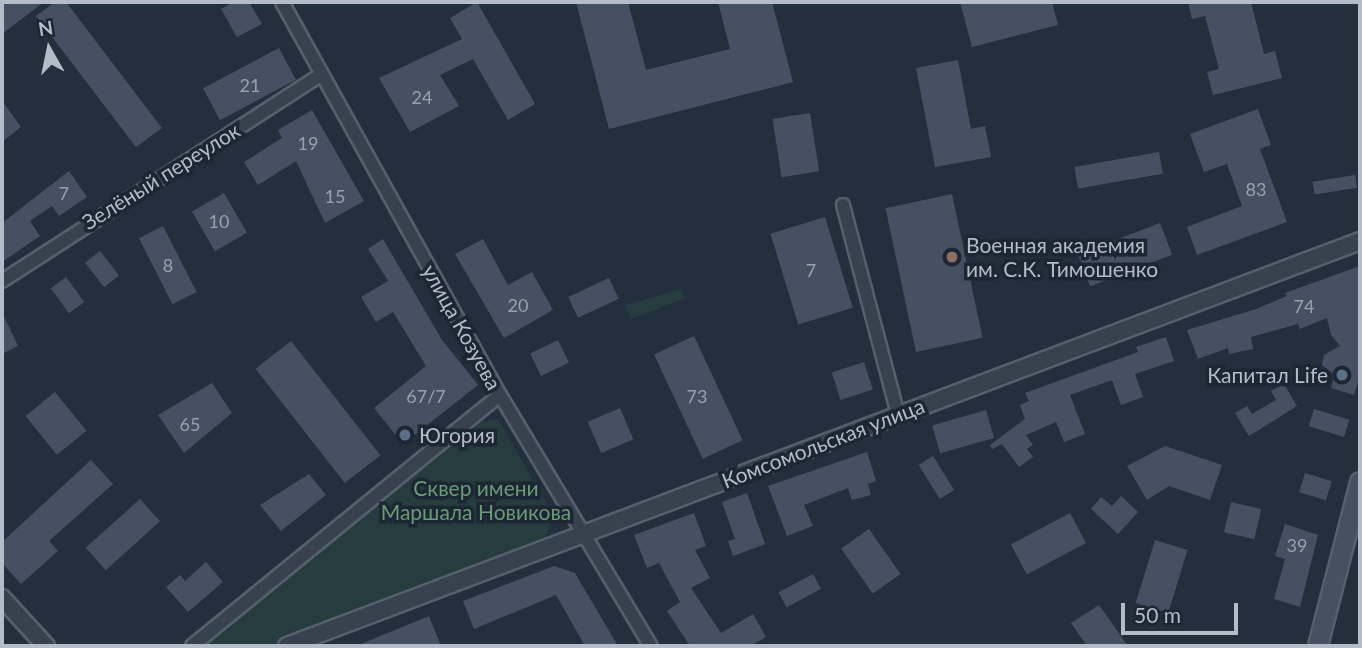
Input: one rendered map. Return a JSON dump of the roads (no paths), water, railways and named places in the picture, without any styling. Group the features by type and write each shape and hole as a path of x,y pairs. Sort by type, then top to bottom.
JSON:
{"main road":[{"path":"1318,646 1360,482"}],"street":[{"name":"улица Козуева","path":"282,2 500,395 651,646"},
{"name":"Зелёный переулок","path":"2,281 321,74"},
{"path":"843,205 898,415"},
{"name":"Комсомольская улица","path":"287,646 1360,241"},
{"path":"192,646 500,395"},
{"path":"2,598 46,646"}],"place":[{"name":"Военная академия им. С.К. Тимошенко","path":"952,257"},
{"name":"Капитал Life","path":"1342,375"},
{"name":"Югория","path":"405,435"}],"park label":[{"name":"Сквер имени Маршала Новикова","path":"476,500"}]}
